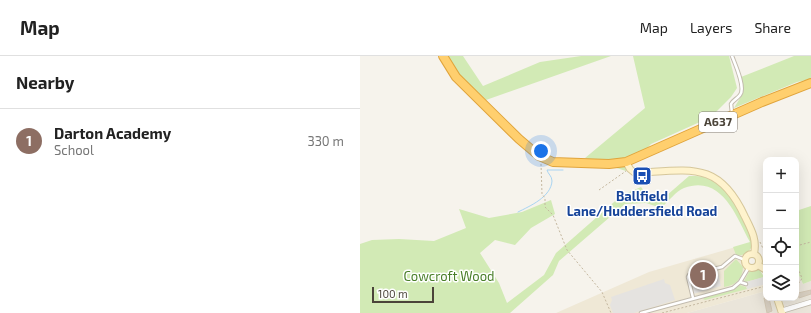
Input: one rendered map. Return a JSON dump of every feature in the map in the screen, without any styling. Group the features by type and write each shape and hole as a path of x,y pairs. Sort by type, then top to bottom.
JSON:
{"highway":[{"name":"A637","path":"443,56 456,76 519,139 539,156 559,162 628,166 732,115 811,83"}],"street":[{"path":"628,166 635,173 694,171 718,179 727,186 735,197 755,238 756,244 754,254 758,259 758,265"},
{"path":"754,254 748,256 745,260 746,264 753,268 758,265"},
{"path":"758,265 763,268"},
{"path":"778,301 781,312 811,302"}],"lane":[{"path":"732,56 742,90 740,95 731,104 732,115"},
{"path":"693,298 688,277 689,275 722,267 735,256 745,260"},
{"path":"640,313 733,288 740,282 749,267"},
{"path":"740,282 746,284"}],"path":[{"path":"541,162 542,194 545,198 545,207 553,215 567,250 602,292 611,313"},
{"path":"599,190 628,166"},
{"path":"755,238 759,240 763,249"},
{"path":"799,245 811,242"},
{"path":"799,271 802,278 799,282"},
{"path":"662,313 763,287"}],"shaded area":[{"path":"753,242 752,247 742,259 747,269 759,269 763,275 763,292 687,313 556,313 649,272"},
{"path":"717,269 721,286 693,294 689,277 690,275"},
{"path":"799,275 803,284 811,281 811,313 687,313 763,292 763,301 799,301"},
{"path":"763,277 763,285 747,289 746,282"},
{"path":"664,279 665,283 670,285 675,300 634,313 613,313 610,305 612,300 611,297"}],"green space":[{"path":"448,56 463,56 483,86 540,62 581,56 611,56 486,100 459,75"},
{"path":"633,56 729,56 737,88 731,97 711,117 651,144 626,171 585,158 645,108"},
{"path":"794,56 811,56 811,79 797,82 734,108 741,97 743,90 741,77"},
{"name":"Cowcroft Wood","path":"689,176 703,177 716,182 731,196 741,214 753,242 748,252 742,255 736,255 733,247 750,242 726,200 718,192 708,187 697,185 681,189 661,208 646,203 625,204 559,261 553,275 510,313 360,313 360,244 372,240 399,239 434,241 466,228 459,209 489,218 522,212 551,200 555,214 531,228 515,245 495,240 480,253 499,283 507,303 544,275 556,253 622,195 641,187 650,199 666,196"},
{"path":"811,206 811,281 803,284 799,275 799,210"},
{"path":"736,259 743,267 742,275 738,281 732,285 724,287 724,271"},
{"path":"759,269 763,277 746,282 744,281 749,272"},
{"path":"740,285 746,287 747,289 705,300 703,299 705,297 733,290"}],"building":[{"path":"811,290 811,294 799,298 799,293"},
{"path":"765,301 770,301 772,311 767,313"}],"waterway":[{"path":"518,212 539,200 548,192 552,181 547,170 563,170"}],"place":[{"name":"Ballfield Lane/Huddersfield Road","path":"642,176"},
{"name":"Darton Academy","path":"703,275"}]}
